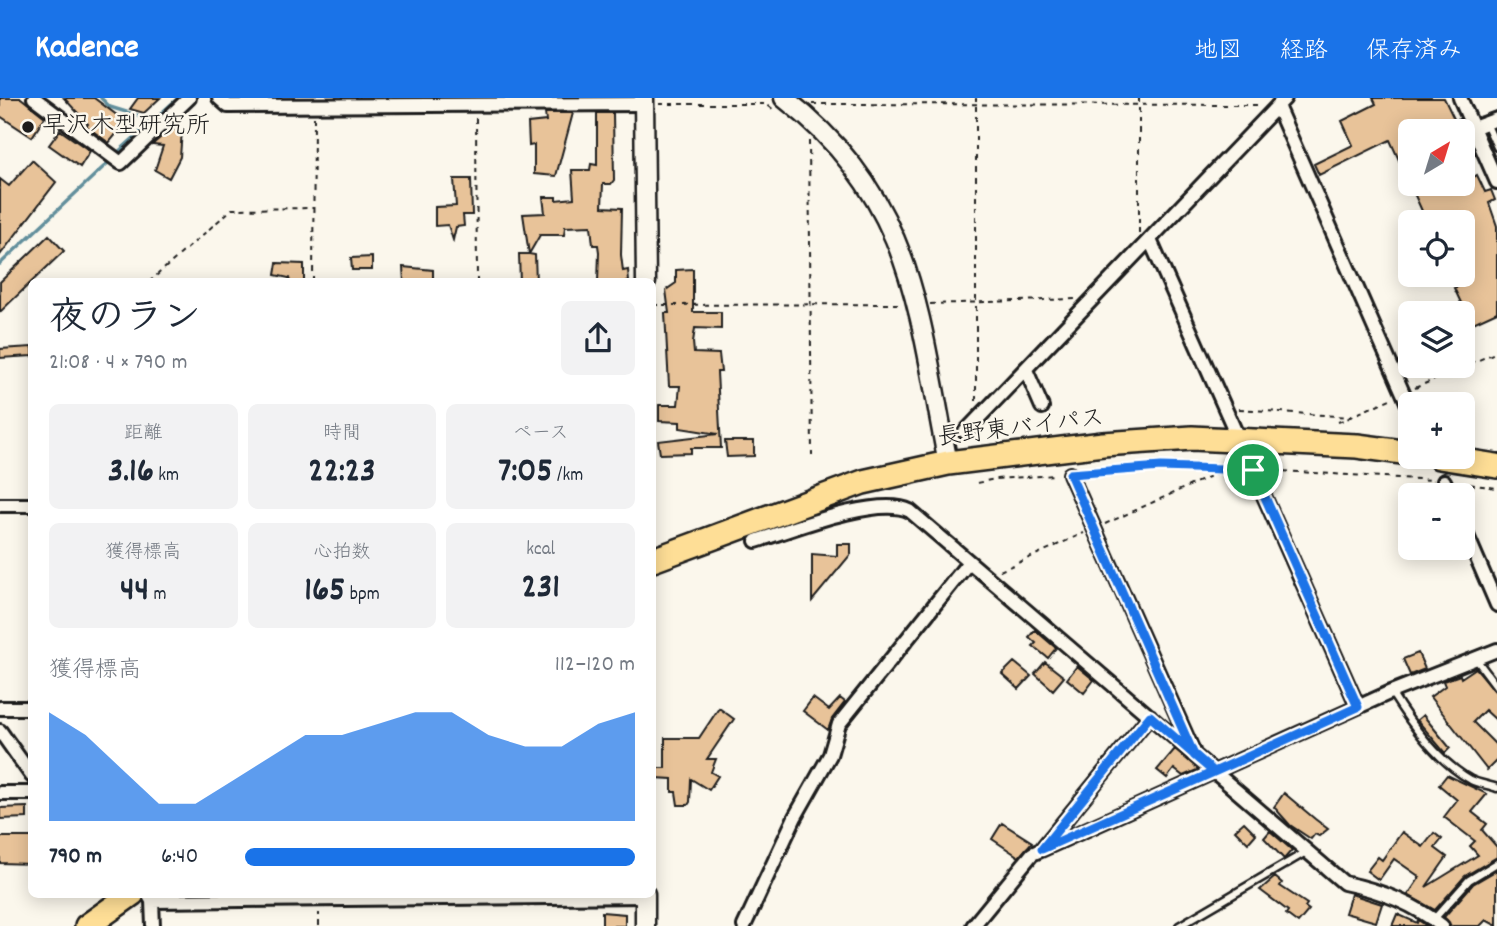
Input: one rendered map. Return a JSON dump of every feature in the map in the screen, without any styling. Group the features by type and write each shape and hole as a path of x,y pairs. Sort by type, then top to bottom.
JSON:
{"highway":[{"name":"長野東バイパス","path":"656,559 863,482 948,463 1103,444 1239,439 1398,452"},
{"path":"1475,463 1497,466"},
{"path":"87,926 131,898"}],"street":[{"path":"34,98 121,163 189,98"},
{"path":"219,98 228,106 314,102 476,106 644,101 646,278"},
{"path":"1460,98 1469,119"},
{"path":"965,432 1281,102 1403,392"},
{"path":"779,105 803,113 854,167 884,212 904,257 918,304 948,463"},
{"path":"1475,127 1492,121"},
{"path":"1475,132 1497,182"},
{"path":"1150,240 1358,707"},
{"path":"1026,370 1042,407"},
{"path":"1070,474 1194,755"},
{"path":"0,505 28,505"},
{"path":"756,541 809,524 900,506 970,562 1344,883 1379,892 1438,923"},
{"path":"1475,554 1497,605"},
{"path":"744,926 795,817 819,778 839,724 970,562"},
{"path":"973,926 1032,853 1391,692 1497,650"},
{"path":"0,708 28,708"},
{"path":"1042,849 1150,716"},
{"path":"0,731 28,770"},
{"path":"0,793 28,793"},
{"path":"134,898 153,926"},
{"path":"226,898 400,898"},
{"path":"645,898 645,926"}],"lane":[{"path":"1492,121 1497,147"},
{"path":"1476,659 1497,687"},
{"path":"1391,692 1408,719 1435,751 1472,780 1497,789"},
{"path":"1179,926 1307,851"},
{"path":"1438,923 1469,880 1497,863"}],"path":[{"path":"976,98 976,419"},
{"path":"1139,98 1139,251"},
{"path":"644,101 779,105"},
{"path":"313,278 314,102"},
{"path":"803,113 810,104 1281,102"},
{"path":"476,106 477,278"},
{"path":"809,139 811,455"},
{"path":"154,278 232,209 313,208"},
{"path":"656,305 918,304 1094,298"},
{"path":"1405,392 1497,352"},
{"path":"1338,422 1398,395"},
{"path":"1225,409 1350,417"},
{"path":"976,483 995,478 1161,467 1444,481 1497,488"},
{"path":"318,926 319,899"}],"building":[{"name":"早沢木型研究所","path":"0,98 21,98 45,117 32,137 0,116"},
{"path":"64,98 94,98 126,122 109,143 86,126 88,124"},
{"path":"138,98 160,98 144,113 130,109"},
{"path":"1373,98 1444,98 1454,119 1398,119 1398,158 1390,140 1319,175 1314,164 1353,145 1342,121 1376,104"},
{"path":"545,113 573,113 556,176 534,174 534,145 529,146 528,123 546,121"},
{"path":"597,113 613,113 614,180 611,184 603,184 602,207 622,208 621,255 623,271 628,270 629,278 598,278 599,252 598,245 593,245 591,226 565,227 564,235 540,235 529,254 523,214 545,213 543,197 556,197 556,200 574,198 572,170 590,170 591,164 597,165"},
{"path":"170,129 182,130 180,157 169,178 155,170 163,146 152,145"},
{"path":"60,130 90,151 80,167 49,145"},
{"path":"32,160 56,182 0,255 0,179 9,186"},
{"path":"1477,175 1485,192 1491,190 1495,200 1489,203 1497,226 1497,312 1475,322 1475,301 1460,301 1454,288 1475,287 1475,210 1422,210 1415,196 1475,196"},
{"path":"454,179 471,179 472,215 463,215 464,226 456,227 453,240 448,225 435,226 435,207 456,206"},
{"path":"49,235 64,251 36,278 28,278 28,285 0,312 0,282"},
{"path":"519,254 535,255 536,278 520,278"},
{"path":"372,257 372,270 352,270 351,258"},
{"path":"277,263 304,264 304,278 275,275"},
{"path":"403,267 433,270 433,278 404,278"},
{"path":"693,269 693,312 721,312 721,329 695,328 693,342 694,353 719,354 721,372 717,372 721,448 691,448 691,453 660,454 658,441 718,434 680,428 680,422 659,421 659,405 678,405 680,386 669,386 665,313 669,313 666,290 676,283 676,270"},
{"path":"28,347 28,356 0,358 0,349"},
{"path":"725,441 754,441 754,456 727,457"},
{"path":"837,544 851,544 851,554 812,601 812,554 837,556"},
{"path":"1035,630 1056,648 1048,658 1033,646 1036,643 1029,637"},
{"path":"1418,653 1425,669 1410,675 1403,659"},
{"path":"1014,662 1031,676 1019,689 1002,674"},
{"path":"1045,662 1064,677 1053,690 1035,674"},
{"path":"1077,666 1094,680 1084,693 1067,679"},
{"path":"1476,668 1497,693 1497,721 1485,710 1473,722 1497,746 1497,760 1487,770 1430,697 1445,686 1443,681 1460,675 1461,678"},
{"path":"813,698 829,710 840,698 845,702 832,719 828,730 803,711"},
{"path":"719,708 734,719 707,759 716,759 711,772 718,776 709,790 691,779 690,802 688,805 678,805 676,792 672,792 672,779 656,778 656,768 665,768 665,738 699,738"},
{"path":"1423,715 1450,748 1445,753 1417,720"},
{"path":"1175,749 1198,769 1183,776 1174,769 1167,778 1157,770"},
{"path":"1447,775 1487,794 1472,812 1487,824 1482,830 1497,847 1497,857 1465,876 1435,910 1408,895 1420,877 1394,859 1379,880 1367,871 1378,857 1382,860 1402,832 1423,847 1434,833 1442,839 1435,848 1447,857 1426,887 1478,855 1470,846 1475,841 1444,817 1457,800 1439,785"},
{"path":"1284,793 1328,829 1319,836 1315,834 1311,839 1290,825 1274,807"},
{"path":"27,807 27,818 0,819 0,808"},
{"path":"1244,822 1256,834 1248,843 1235,830"},
{"path":"1002,823 1032,842 1019,857 992,839"},
{"path":"1270,831 1292,850 1284,859 1264,838"},
{"path":"0,837 28,837 28,864 0,863"},
{"path":"1497,870 1497,926 1486,920 1480,926 1451,926 1444,917 1473,884"},
{"path":"1275,877 1282,883 1280,886 1307,904 1305,907 1309,910 1298,923 1286,914 1288,911 1260,890"},
{"path":"1351,894 1382,904 1376,922 1345,913"},
{"path":"602,912 625,914 625,926 602,926"},
{"path":"1397,914 1417,923 1418,920 1427,926 1392,926"}],"waterway":[{"path":"101,98 110,107 152,120"},
{"path":"116,154 178,98"},
{"path":"0,264 111,160"}],"place":[{"name":"早沢木型研究所","path":"28,127"}],"route":[{"path":"1253,470 1161,467 1070,474 1194,755 1214,772 1042,849 1150,716 1194,755 1214,772 1358,707 1253,470"}]}
